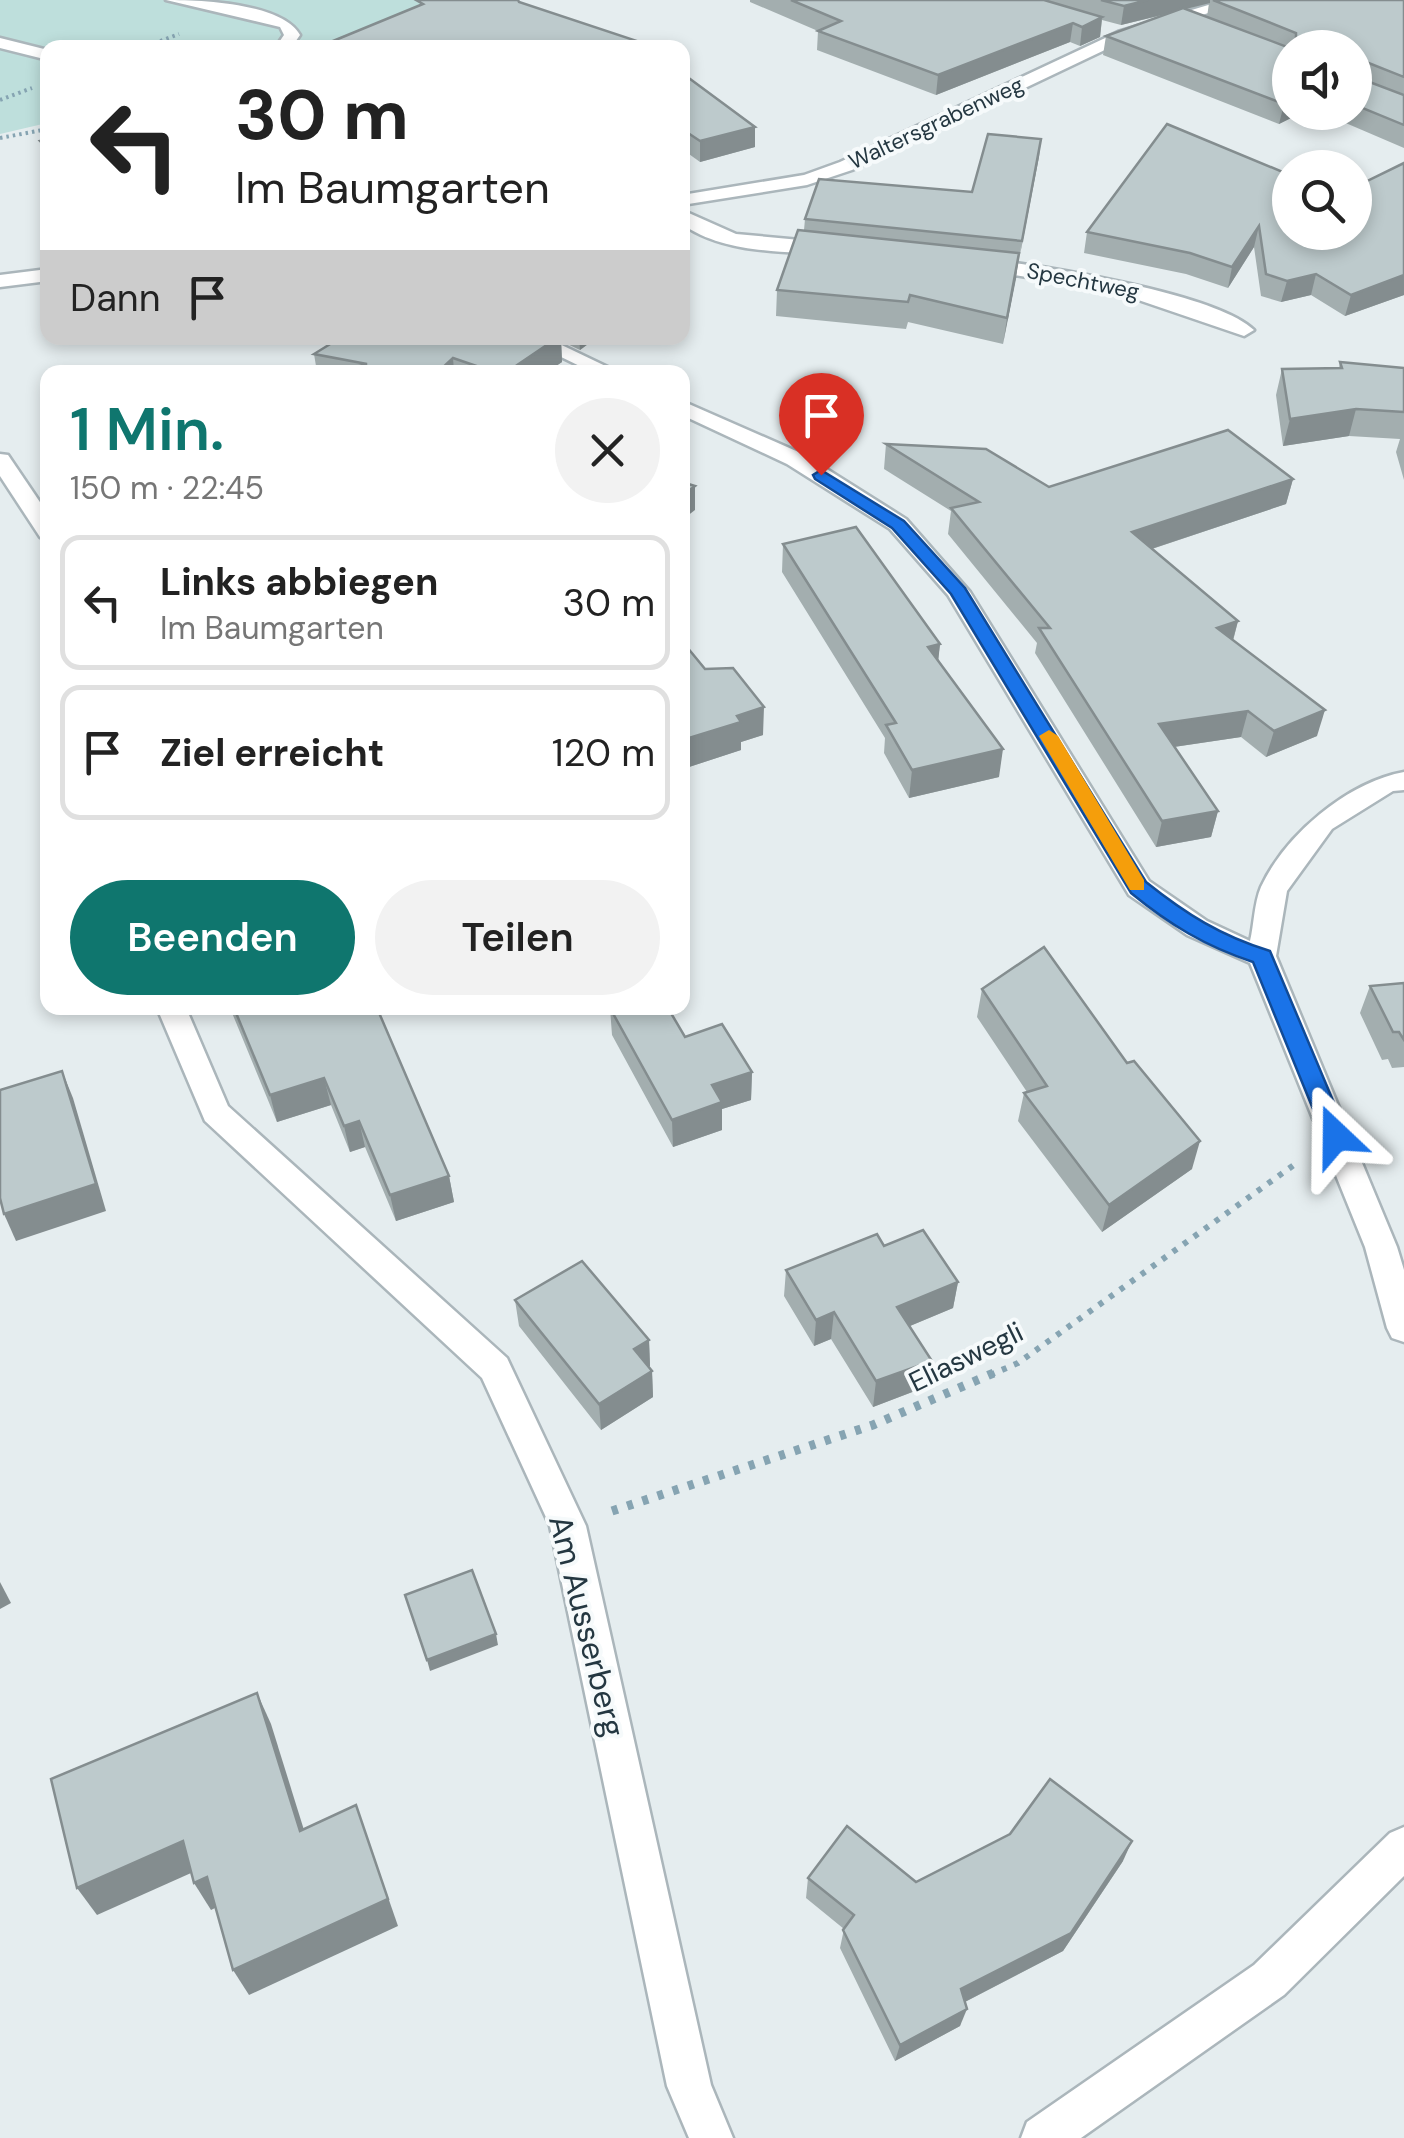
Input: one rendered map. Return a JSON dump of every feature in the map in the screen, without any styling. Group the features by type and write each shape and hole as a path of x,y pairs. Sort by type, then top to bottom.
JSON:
{"street":[{"path":"174,0 280,21 292,35 289,40"},
{"name":"Waltersgrabenweg","path":"690,199 807,180 846,166 1124,35 1241,0"},
{"path":"1181,18 1217,32"},
{"path":"1089,25 1124,35"},
{"path":"0,44 40,53"},
{"path":"690,222 744,240 859,252"},
{"name":"Spechtweg","path":"955,262 1088,277 1175,300 1244,330"},
{"path":"0,282 40,276"},
{"path":"548,345 592,365"},
{"path":"690,411 795,459 898,524 958,592 1139,888 1178,919 1217,942 1262,956"},
{"path":"0,460 40,520"},
{"path":"1404,780 1386,784 1323,822 1274,889 1262,956 1336,1136 1392,1250 1404,1328"},
{"name":"Am Ausserberg","path":"175,1015 216,1114 495,1368 568,1526 689,2086 711,2138"},
{"path":"1043,2138 1269,1980 1404,1847"}],"path":[{"path":"0,100 40,85"},
{"path":"0,138 40,130"},
{"name":"Eliaswegli","path":"568,1526 873,1425 1018,1363 1336,1136"}],"green space":[{"path":"0,0 447,0 347,40 40,40 40,125 0,134"}],"building":[{"path":"416,0 518,0 634,40 335,40 423,4"},
{"path":"791,0 1044,0 1102,17 1082,27 1073,23 938,75 818,31 841,21"},
{"path":"1101,0 1148,0 1124,6"},
{"path":"1213,0 1404,0 1404,77 1372,64 1372,30 1288,30"},
{"path":"1183,8 1272,41 1272,99 1106,36"},
{"path":"690,79 755,127 700,141 690,134"},
{"path":"1372,83 1404,95 1404,125 1372,112"},
{"path":"1167,124 1272,168 1272,250 1372,250 1372,179 1404,163 1404,275 1351,295 1316,274 1287,281 1266,274 1259,226 1232,267 1190,253 1087,232"},
{"path":"988,134 1041,139 1022,241 805,219 819,179 972,192"},
{"path":"798,230 1019,253 1007,318 910,295 908,302 777,290"},
{"path":"329,345 547,345 517,365 474,365 453,358 446,365 363,365 367,364 314,354"},
{"path":"1340,362 1404,368 1404,412 1356,409 1290,419 1282,369 1342,368"},
{"path":"1228,430 1293,479 1132,532 1238,621 1217,628 1325,710 1274,731 1248,711 1159,724 1218,811 1162,821 1039,628 1050,628 951,508 979,502 886,444 986,449 1049,487"},
{"path":"856,527 940,644 928,647 1003,749 912,770 886,725 896,723 783,544"},
{"path":"690,651 705,669 733,668 764,707 737,716 741,722 690,738"},
{"path":"1044,947 1127,1063 1134,1061 1200,1141 1109,1205 1024,1093 1047,1086 982,989"},
{"path":"1404,983 1404,1040 1399,1032 1393,1032 1370,986"},
{"path":"237,1015 380,1015 449,1176 390,1195 359,1121 344,1126 324,1078 270,1095"},
{"path":"614,1015 672,1015 685,1037 722,1024 752,1072 712,1085 722,1102 672,1120"},
{"path":"62,1071 96,1184 4,1214 0,1198 0,1090"},
{"path":"923,1230 958,1282 897,1307 932,1361 876,1381 834,1312 816,1320 786,1270 877,1234 884,1246"},
{"path":"582,1261 649,1340 634,1349 652,1371 599,1404 515,1300"},
{"path":"472,1570 496,1634 427,1660 405,1595"},
{"path":"257,1693 300,1831 356,1805 388,1899 233,1970 207,1877 194,1883 183,1841 77,1888 51,1779"},
{"path":"1050,1779 1132,1841 1071,1933 961,1989 967,2009 900,2045 843,1930 854,1915 808,1878 847,1826 916,1882 1010,1834"}],"slow traffic":[{"path":"1049,736 1137,885"}],"route":[{"path":"821,475 898,524 958,592 1139,888 1178,919 1217,942 1262,956 1336,1136"}]}
